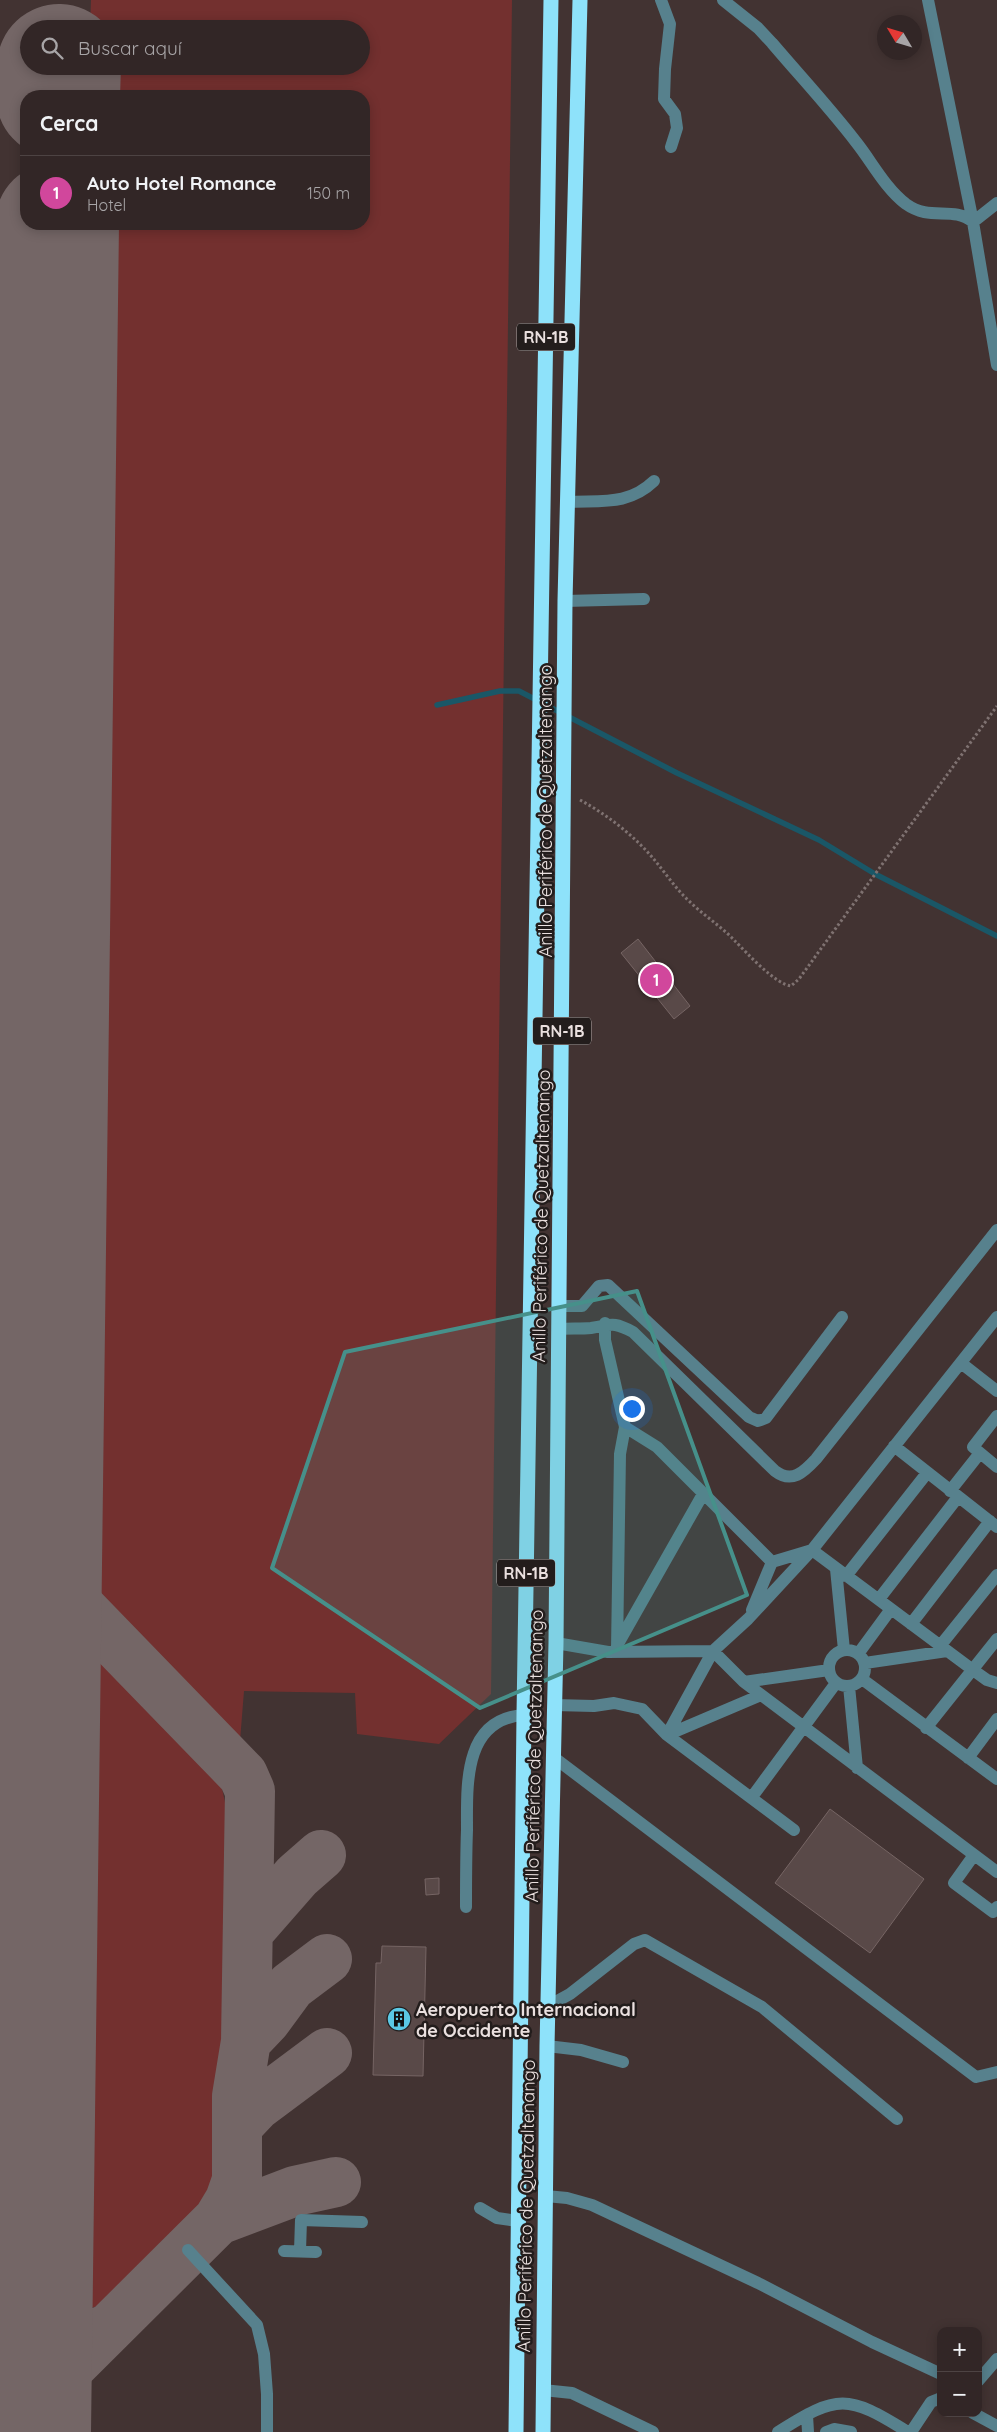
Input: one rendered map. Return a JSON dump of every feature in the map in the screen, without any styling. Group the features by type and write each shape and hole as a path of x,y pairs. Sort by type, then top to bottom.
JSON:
{"highway":[{"name":"Anillo Periférico de Quetzaltenango","path":"516,2432 524,1715 551,0"},
{"name":"Anillo Periférico de Quetzaltenango","path":"543,2432 547,2046 556,1643 565,602 580,0"},
{"path":"516,2386 525,2409 527,2432"}],"street":[{"path":"661,0 670,24 664,100 675,114 676,128 670,147"},
{"path":"723,0 758,28 772,43 856,141 897,196 906,204 926,213 960,214 973,222"},
{"path":"928,0 973,222 992,302 997,365"},
{"path":"973,222 997,202"},
{"path":"567,502 626,499 643,492 654,481"},
{"path":"565,602 644,599"},
{"path":"559,1329 593,1328 604,1323 623,1327 642,1340 775,1472 789,1478 797,1476 816,1459 997,1230"},
{"path":"559,1306 582,1306 599,1286 608,1285 749,1417 758,1421 766,1418 842,1317"},
{"path":"667,1735 713,1651 748,1619 812,1550 997,1317"},
{"path":"604,1323 605,1340 625,1427 620,1454 618,1647"},
{"path":"961,1363 997,1391"},
{"path":"997,1416 973,1447 997,1466"},
{"path":"625,1427 656,1447 772,1562"},
{"path":"894,1446 993,1524 911,1624"},
{"path":"878,1599 954,1494 980,1454"},
{"path":"844,1650 841,1572 927,1473"},
{"path":"618,1647 703,1494"},
{"path":"772,1562 812,1550"},
{"path":"812,1550 973,1670 987,1680 997,1683"},
{"path":"748,1619 772,1562"},
{"path":"844,1650 861,1659 944,1649 997,1576"},
{"path":"891,1609 861,1659 862,1679 997,1779"},
{"path":"926,1728 997,1639"},
{"path":"556,1643 608,1652 618,1647 713,1651 744,1682 997,1872"},
{"path":"844,1650 831,1659 829,1670 830,1675 842,1685 857,1768"},
{"path":"744,1682 829,1670"},
{"path":"752,1798 805,1728 842,1685 862,1679"},
{"path":"667,1735 761,1695"},
{"path":"554,1705 594,1706 614,1702 642,1709 667,1735 794,1830"},
{"path":"466,1907 468,1782 472,1756 484,1734 497,1722 524,1715"},
{"path":"968,1758 997,1719"},
{"path":"552,1756 976,2077 993,2075 997,2072"},
{"path":"974,1855 954,1883 993,1912 997,1907"},
{"path":"548,2006 570,1994 634,1944 645,1940 762,2007 897,2119"},
{"path":"547,2046 581,2050 623,2062"},
{"path":"546,2196 566,2198 592,2205 758,2283 872,2342 937,2372"},
{"path":"480,2208 498,2218 518,2221"},
{"path":"300,2251 300,2220 362,2222"},
{"path":"188,2250 257,2325 264,2354 267,2432"},
{"path":"284,2251 316,2252"},
{"path":"982,2376 997,2359"},
{"path":"543,2390 572,2393 653,2432"},
{"path":"778,2432 820,2407 849,2403 862,2407 910,2432 930,2402 937,2399"},
{"path":"807,2415 808,2432"},
{"path":"980,2417 997,2426"},
{"path":"826,2432 834,2429 850,2432"}],"path":[{"path":"564,792 590,806 632,837 651,856 689,902 735,940 757,962 783,983 791,986 799,979 997,706"}],"highlighted area":[{"path":"637,1291 747,1595 480,1708 272,1568 345,1352"}],"shaded area":[{"path":"91,0 512,0 491,1694 439,1744 357,1734 355,1693 244,1691 240,1741 89,1592 73,1569 68,1525 87,230 370,230 370,90 89,90 90,75 370,75 370,20 90,20"},
{"path":"91,1658 102,1660 112,1666 204,1758 221,1784 227,1811 220,2168 212,2186 170,2239 104,2302 89,2308 82,2308 76,2306 66,2297 58,2284 66,1683 75,1667"}],"building":[{"path":"638,939 690,1006 674,1019 621,953"},
{"path":"830,1809 924,1879 870,1953 775,1883"},
{"path":"439,1878 439,1894 426,1895 425,1879"},
{"name":"Aeropuerto Internacional de Occidente","path":"382,1946 426,1947 423,2076 373,2075 376,1963 381,1963"}],"waterway":[{"path":"437,705 500,691 519,691 677,773 819,840 875,874 997,936"}],"taxiway":[{"path":"31,2432 34,2410 45,2392 218,2220 230,2200 237,2180 237,2096 246,2041 250,1791 243,1775 83,1610 69,1592 53,1561 48,1546 40,1474"},
{"path":"39,1693 45,1663 58,1638 68,1631 79,1627 93,1630 110,1638"},
{"path":"248,1932 297,1876 321,1855"},
{"path":"246,2041 266,2020 291,1986 327,1959"},
{"path":"238,2125 256,2106 327,2053"},
{"path":"218,2220 295,2191 336,2182"},
{"path":"30,2276 43,2307 61,2329 82,2340 107,2329"}],"runway":[{"path":"58,90 59,75"},
{"path":"29,2432 57,230"}],"place":[{"name":"Auto Hotel Romance","path":"656,980"},
{"name":"Aeropuerto Internacional de Occidente","path":"399,2019"}]}
